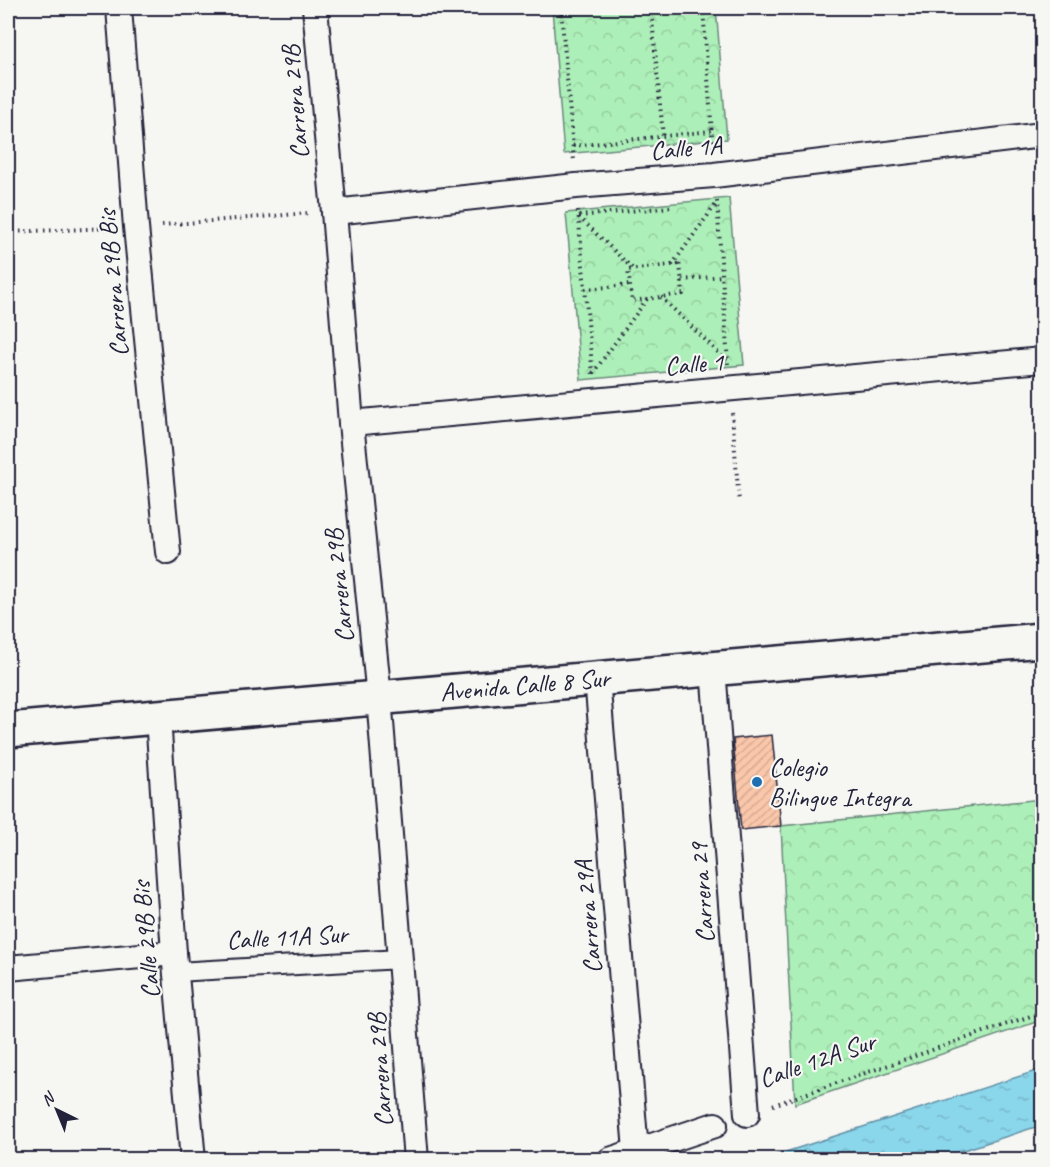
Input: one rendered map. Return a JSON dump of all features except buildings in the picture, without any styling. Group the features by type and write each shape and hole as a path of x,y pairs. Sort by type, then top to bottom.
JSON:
{"main road":[{"name":"Avenida Calle 8 Sur","path":"8,730 1042,640"}],"street":[{"name":"Carrera 29B Bis","path":"119,8 136,227 168,552"},
{"name":"Carrera 29B","path":"315,8 351,423 379,697 416,1160"},
{"name":"Calle 1A","path":"334,212 714,174 1042,135"},
{"name":"Calle 1","path":"351,423 1042,360"},
{"name":"Carrera 29","path":"713,668 747,1114"},
{"name":"Carrera 29A","path":"597,678 636,1151"},
{"name":"Calle 29B Bis","path":"158,717 175,963 193,1160"},
{"name":"Calle 11A Sur","path":"8,968 400,959"},
{"path":"610,1160 715,1125"}],"path":[{"path":"651,8 663,136"},
{"path":"703,8 739,502"},
{"path":"573,146 711,131"},
{"path":"705,204 717,203"},
{"path":"672,265 717,203"},
{"path":"633,269 579,216 682,206"},
{"path":"8,232 136,227 334,212"},
{"path":"680,264 683,294 632,301 628,270 672,265 680,264"},
{"path":"682,280 722,276"},
{"path":"585,289 630,285"},
{"path":"661,297 728,363"},
{"path":"592,373 647,299"},
{"name":"Calle 12A Sur","path":"747,1114 1042,1012"}],"green space":[{"path":"552,8 716,8 727,139 564,154"},
{"path":"729,198 744,365 581,380 566,213"},
{"path":"1042,799 1042,1020 795,1104 781,826"}],"water":[{"path":"1042,1069 1042,1125 936,1159 764,1159"}],"place":[{"name":"Colegio Bilingue Integra","path":"757,782"}]}
